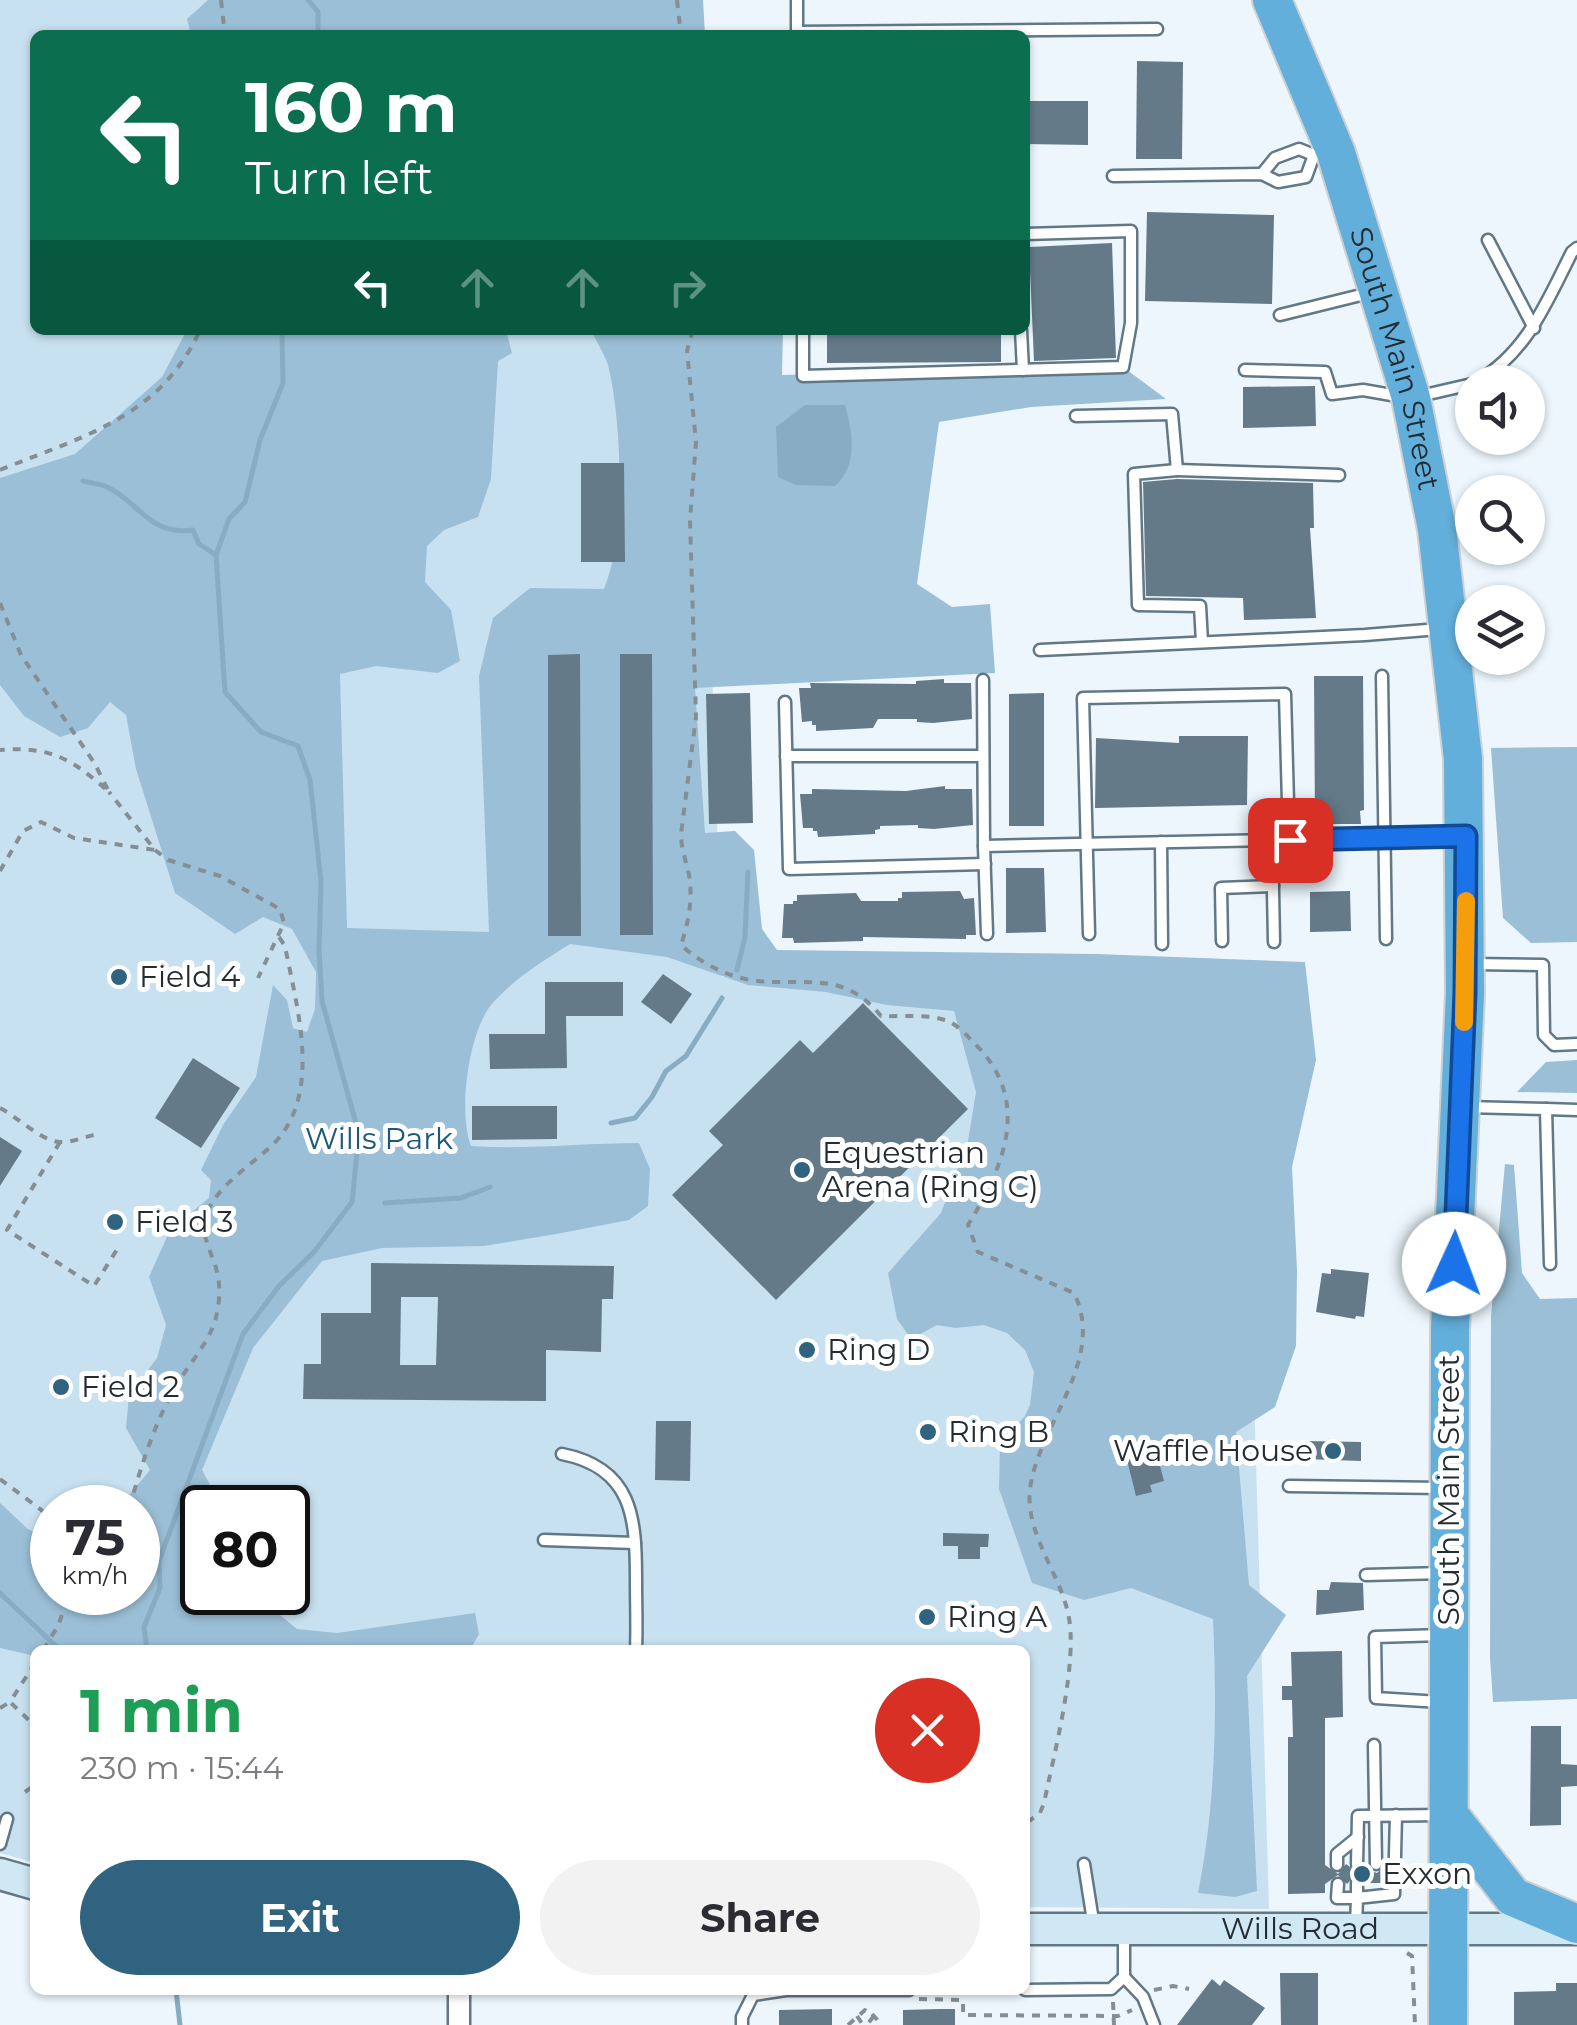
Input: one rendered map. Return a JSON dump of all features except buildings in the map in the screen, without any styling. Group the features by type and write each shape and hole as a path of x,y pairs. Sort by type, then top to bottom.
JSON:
{"highway":[{"name":"South Main Street","path":"1275,1 1322,148 1380,291 1411,398 1437,529 1464,759 1465,964 1450,1330 1448,2025"},
{"path":"1448,1816 1513,1897 1577,1927"}],"street":[{"path":"0,1874 30,1883"},
{"name":"Wills Road","path":"1030,1929 1577,1927"},
{"path":"459,1995 459,2025"}],"lane":[{"path":"797,0 797,30"},
{"path":"977,30 1157,28"},
{"path":"1262,174 1275,158 1322,148"},
{"path":"1113,176 1262,174 1278,182 1306,177 1322,148"},
{"path":"803,335 803,376 1122,368 1131,323 1130,231 1030,234"},
{"path":"1488,240 1534,328"},
{"path":"1503,365 1534,328 1574,250"},
{"path":"1574,250 1577,264"},
{"path":"1280,315 1380,291"},
{"path":"1021,335 1023,370"},
{"path":"1244,370 1325,372 1332,394 1363,390 1411,398 1455,388"},
{"path":"1076,416 1172,414 1176,470"},
{"path":"1202,642 1200,606 1138,605 1134,474 1176,470 1339,475"},
{"path":"1040,650 1450,628"},
{"path":"1382,676 1386,938"},
{"path":"983,680 987,934"},
{"path":"1089,934 1083,698 1285,694 1290,840"},
{"path":"786,702 789,868 985,864"},
{"path":"786,756 984,756"},
{"path":"984,846 1466,836"},
{"path":"1272,840 1274,942"},
{"path":"1161,842 1162,944"},
{"path":"1222,941 1221,888 1273,886"},
{"path":"1465,964 1543,965 1544,1034 1554,1046 1577,1044"},
{"path":"1460,1106 1577,1110"},
{"path":"1546,1109 1550,1264"},
{"path":"562,1454 600,1468 624,1491 635,1543 636,1645"},
{"path":"1289,1486 1449,1488"},
{"path":"544,1540 635,1543"},
{"path":"1366,1576 1449,1573"},
{"path":"1448,1635 1375,1637 1376,1698 1449,1703"},
{"path":"1374,1745 1376,1864"},
{"path":"1357,1864 1358,1816 1448,1816"},
{"path":"1338,1884 1337,1898 1394,1894 1396,1816"},
{"path":"0,1844 7,1819"},
{"path":"1337,1864 1337,1854 1358,1837"},
{"path":"1084,1864 1124,1977 1142,1997 1154,2025"},
{"path":"1356,1929 1357,1883"},
{"path":"1376,1883 1376,1898"},
{"path":"1030,1990 1111,1989 1124,1977"},
{"path":"742,2025 753,1996 758,1995"}],"path":[{"path":"221,0 224,30"},
{"path":"677,0 680,30"},
{"path":"0,470 124,418 160,390 186,360 198,335"},
{"path":"0,604 21,655 95,764 109,792"},
{"path":"0,750 51,752 81,767 109,792 155,850 168,860 220,876 280,909 284,922 258,978"},
{"path":"0,871 23,830 41,822 74,838 155,850"},
{"path":"136,1485 154,1426 203,1347 214,1321 220,1290 205,1238 206,1216 218,1196 273,1145 296,1113 301,1038 285,946 279,937"},
{"path":"0,1108 43,1137 60,1142 94,1134"},
{"path":"7,1230 60,1142"},
{"path":"0,1225 94,1286 118,1248"},
{"path":"1030,1820 1044,1804 1068,1666 1069,1615 1032,1523 1029,1496 1033,1469 1070,1388 1081,1345 1084,1313 1074,1294"},
{"path":"0,1478 30,1501"},
{"path":"46,1645 62,1615"},
{"path":"0,1708 10,1702 30,1671"},
{"path":"10,1702 30,1721"},
{"path":"25,1792 30,1789"},
{"path":"1403,1950 1412,1956 1415,1966 1415,2025"},
{"path":"1152,1991 1172,1986 1190,1989"},
{"path":"907,1995 963,2000 963,2016 1114,2016 1136,2007"},
{"path":"1113,1997 1114,2025"},
{"path":"848,2025 863,2010 872,2013 882,2025"},
{"path":"857,2016 865,2025 872,2021 872,2013"},
{"path":"982,2016 982,2025"},
{"path":"1000,2016 1000,2025"}],"green space":[{"name":"Wills Park","path":"0,0 691,0 692,30 30,30 30,335 701,335 722,977 1242,982 1269,1909 1030,1907 1030,1645 30,1645 30,1862 0,1853"},
{"path":"208,0 703,0 705,30 190,30 187,19"},
{"path":"184,335 507,335 512,353 498,361 491,479 478,517 444,530 427,546 425,582 451,610 460,661 438,673 376,666 340,674 347,928 489,932 479,676 493,618 530,588 604,589 616,540 620,479 616,416 608,365 593,335 783,335 782,375 1123,367 1166,399 1031,407 939,422 917,584 952,607 990,604 995,673 695,688 705,833 735,831 754,850 762,929 777,950 1097,954 1305,962 1316,1060 1292,1167 1296,1346 1275,1407 1236,1432 1249,1585 1286,1615 1247,1676 1257,1891 1235,1897 1198,1893 1214,1757 1213,1619 1131,1588 1084,1600 1032,1583 999,1489 1000,1444 1030,1405 1034,1372 1025,1350 1007,1333 984,1325 937,1325 911,1339 897,1319 888,1273 941,1213 968,1141 976,1092 954,1011 748,985 667,957 570,944 538,964 491,1005 476,1035 465,1114 471,1146 639,1143 650,1169 648,1206 629,1220 556,1234 484,1246 382,1248 322,1261 253,1348 202,1470 210,1485 180,1485 180,1615 280,1615 297,1629 337,1633 475,1613 479,1634 473,1645 30,1645 30,1655 0,1648 0,1503 30,1530 30,1615 160,1615 160,1485 137,1485 150,1470 126,1428 129,1395 157,1358 166,1325 149,1277 170,1230 209,1198 211,1180 201,1170 223,1125 256,1077 273,985 287,1000 293,1028 307,1032 315,1009 316,972 292,929 263,917 235,934 175,893 136,769 126,715 110,702 88,728 60,737 24,716 0,685 0,478 75,454 162,377"},
{"path":"1577,747 1577,942 1531,943 1503,918 1491,748"},
{"path":"1577,1060 1577,1093 1517,1092 1546,1062"},
{"path":"1505,1164 1514,1165 1522,1273 1540,1299 1577,1298 1577,1699 1493,1702 1491,1316"}],"shaded area":[{"path":"805,405 845,405 851,437 850,459 835,486 796,485 778,477 776,427"}],"waterway":[{"path":"308,0 318,12 318,30"},
{"path":"146,1645 144,1627 160,1588 159,1561 243,1334 352,1202 359,1134 322,1001 321,882 310,780 298,746 261,732 225,692 216,555 229,519 245,502 260,440 283,383 282,335"},
{"path":"83,481 118,493 165,528 193,530 199,544 216,555"},
{"path":"737,970 745,937 748,872"},
{"path":"611,1123 635,1118 666,1071 686,1056 722,998"},
{"path":"385,1203 461,1198 490,1187"},
{"path":"0,1593 55,1645"},
{"path":"177,1995 180,2025"}],"slow traffic":[{"path":"1464,1022 1466,901"}],"place":[{"name":"Field 4","path":"119,977"},
{"name":"Equestrian Arena (Ring C)","path":"802,1170"},
{"name":"Field 3","path":"115,1222"},
{"name":"Ring D","path":"807,1350"},
{"name":"Field 2","path":"61,1387"},
{"name":"Ring B","path":"928,1432"},
{"name":"Waffle House","path":"1333,1451"},
{"name":"Ring A","path":"927,1617"},
{"name":"Exxon","path":"1362,1874"}],"route":[{"path":"1290,840 1466,836 1465,993 1454,1264"}]}
